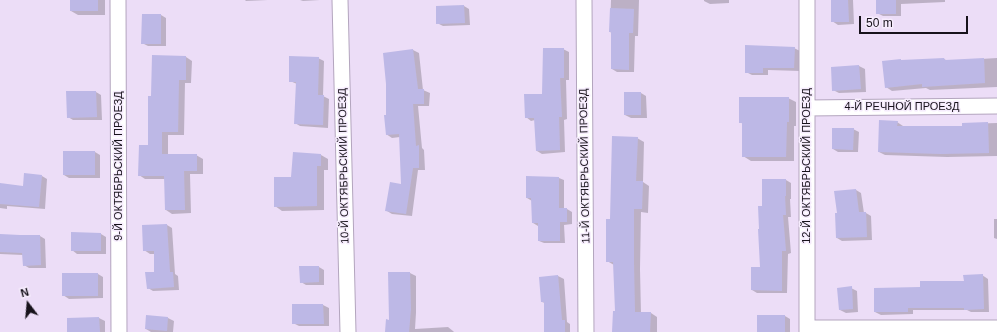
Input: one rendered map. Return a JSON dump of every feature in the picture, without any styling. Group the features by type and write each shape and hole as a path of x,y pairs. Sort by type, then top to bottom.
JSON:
{"street":[{"name":"9-Й ОКТЯБРЬСКИЙ ПРОЕЗД","path":"118,0 119,332"},
{"name":"10-Й ОКТЯБРЬСКИЙ ПРОЕЗД","path":"340,0 348,332"},
{"name":"11-Й ОКТЯБРЬСКИЙ ПРОЕЗД","path":"584,0 586,332"},
{"name":"12-Й ОКТЯБРЬСКИЙ ПРОЕЗД","path":"807,0 807,330"},
{"name":"4-Й РЕЧНОЙ ПРОЕЗД","path":"807,108 997,106"},
{"path":"807,330 997,328"}],"building":[{"path":"70,0 98,0 98,11 70,11"},
{"path":"831,0 848,0 849,22 831,22"},
{"path":"876,0 896,0 896,14 876,14"},
{"path":"464,5 465,23 436,24 436,6"},
{"path":"610,8 634,9 633,33 629,33 629,70 611,69 611,32 609,32"},
{"path":"142,14 161,14 161,44 141,44"},
{"path":"745,45 795,47 794,68 763,68 763,73 745,73"},
{"path":"543,48 564,48 564,78 560,78 562,117 559,117 560,150 536,151 534,118 525,118 524,94 542,94"},
{"path":"413,49 418,89 424,89 424,104 413,104 416,146 419,145 419,168 413,168 406,214 385,211 390,182 401,184 399,134 386,135 384,115 386,115 386,84 383,53"},
{"path":"152,55 186,56 186,80 179,80 178,132 162,132 162,154 197,154 197,171 184,171 185,210 165,210 164,176 138,176 139,145 148,145 148,96 151,96"},
{"path":"289,56 319,57 318,95 324,95 323,125 294,124 296,82 289,82"},
{"path":"944,58 945,60 984,58 985,83 922,87 922,84 885,88 882,61"},
{"path":"859,65 861,89 832,91 831,67"},
{"path":"66,91 96,91 97,117 67,118"},
{"path":"624,92 641,92 641,115 624,115"},
{"path":"739,97 789,97 789,122 787,122 786,157 742,157 742,123 739,123"},
{"path":"879,120 898,121 897,126 962,126 962,123 988,122 989,153 941,154 878,152"},
{"path":"832,128 854,128 853,150 832,149"},
{"path":"612,136 638,137 636,181 643,181 642,209 634,209 635,312 651,312 650,332 612,332 613,311 615,311 613,262 606,262 606,219 610,219"},
{"path":"63,151 95,151 95,175 63,175"},
{"path":"293,152 321,154 321,166 317,166 317,206 274,207 274,177 291,177"},
{"path":"24,173 42,175 39,207 0,204 0,183 23,186"},
{"path":"526,176 559,177 559,208 567,208 567,222 560,222 560,241 538,241 538,223 532,223 531,198 526,198"},
{"path":"762,179 786,179 786,215 783,215 786,251 782,251 782,291 751,290 751,267 760,267 758,206 762,206"},
{"path":"856,189 859,212 866,212 867,237 836,238 835,213 837,213 834,191"},
{"path":"167,224 170,272 173,272 174,287 147,289 145,272 154,272 154,251 143,251 142,225"},
{"path":"71,232 101,233 101,251 71,251"},
{"path":"0,234 40,235 41,265 23,266 22,253 0,252"},
{"path":"299,266 319,266 319,282 300,283"},
{"path":"388,272 410,272 411,309 409,332 385,332 386,319 389,320"},
{"path":"62,273 98,273 98,296 62,296"},
{"path":"983,274 984,309 964,310 964,308 908,308 908,312 874,312 874,288 920,287 920,281 964,281 963,275"},
{"path":"558,275 562,320 565,320 565,332 544,332 544,302 541,302 539,277"},
{"path":"852,286 853,309 839,310 837,288"},
{"path":"292,304 323,304 324,324 292,324"},
{"path":"146,315 168,317 167,331 145,329"},
{"path":"757,315 785,315 785,332 757,332"},
{"path":"99,317 100,332 67,332 67,318"}]}
